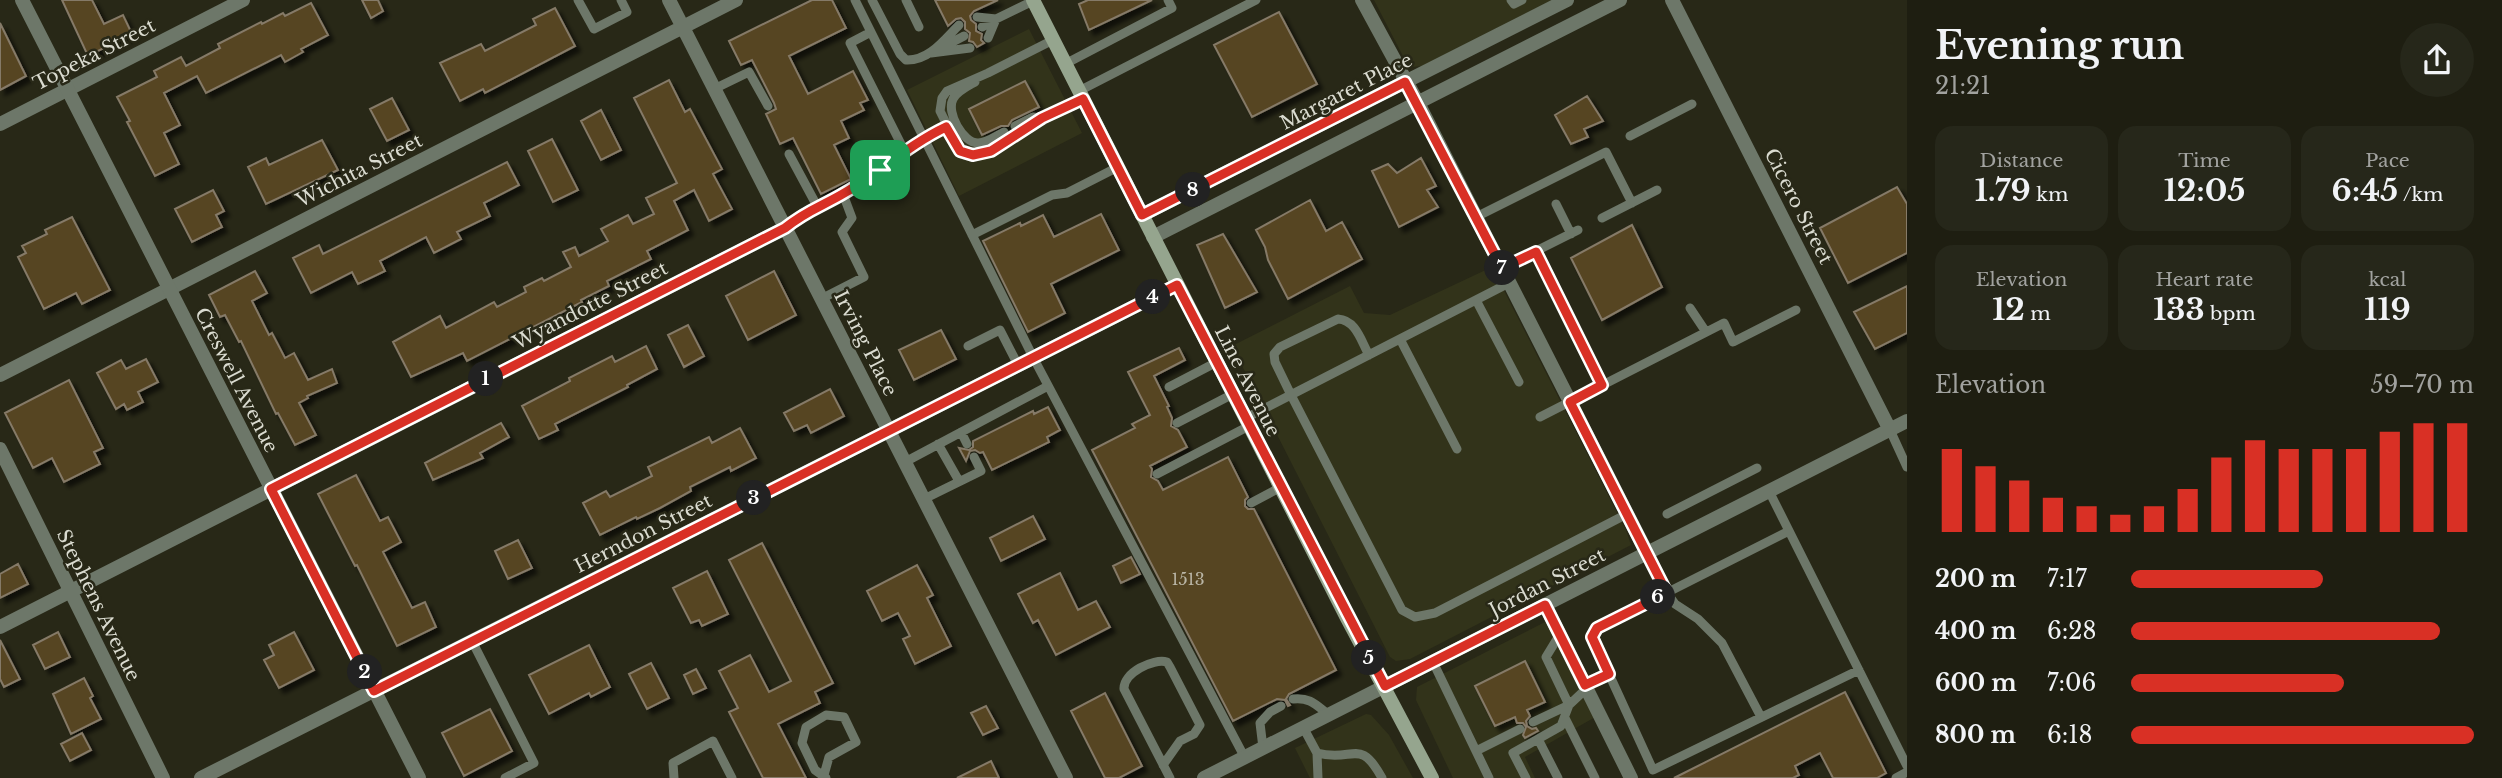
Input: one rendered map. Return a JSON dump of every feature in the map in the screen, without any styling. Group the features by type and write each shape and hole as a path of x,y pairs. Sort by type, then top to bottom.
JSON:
{"main road":[{"name":"Line Avenue","path":"1034,0 1247,422 1432,778"}],"street":[{"name":"Creswell Avenue","path":"22,0 419,778"},
{"name":"Topeka Street","path":"0,124 243,0"},
{"name":"Irving Place","path":"669,0 1066,778"},
{"name":"Wichita Street","path":"0,375 736,0"},
{"path":"1362,0 1418,103 1647,553"},
{"name":"Margaret Place","path":"1142,215 1567,0"},
{"path":"1153,237 1620,0"},
{"name":"Cicero Street","path":"1672,0 1890,430"},
{"name":"Wyandotte Street","path":"0,628 785,228"},
{"name":"Herndon Street","path":"201,778 1177,285"},
{"name":"Jordan Street","path":"1204,778 1907,421"},
{"name":"Stephens Avenue","path":"0,449 163,778"},
{"path":"1545,605 1631,778"}],"lane":[{"path":"578,0 594,29 627,12 621,0"},
{"path":"855,0 1033,357 1245,758"},
{"path":"872,0 900,54 906,60 915,60 964,36 931,53"},
{"path":"906,0 919,27"},
{"path":"996,19 982,27 1034,0"},
{"path":"1065,64 1172,8 1168,0"},
{"path":"1053,40 947,91 940,111 960,151 973,155 991,151 1081,95 1256,0"},
{"path":"1511,0 1514,4 1522,0"},
{"path":"871,32 850,43 905,152"},
{"path":"715,89 749,72 768,106"},
{"path":"988,73 957,94 951,104 953,114 965,138 971,142 982,143 1004,132"},
{"path":"1630,136 1692,104"},
{"path":"1015,126 1033,117 1042,118"},
{"path":"785,228 802,213 843,194 924,138 946,127"},
{"path":"1476,217 1606,152 1632,203"},
{"path":"789,153 817,206"},
{"path":"972,235 1052,195 1067,194 1118,167"},
{"path":"1602,218 1657,190"},
{"path":"821,299 864,277 842,232 852,218 843,194"},
{"path":"1502,268 1574,232 1556,204"},
{"path":"1536,252 1602,385"},
{"path":"1157,474 1292,395 1509,283"},
{"path":"1476,300 1519,382"},
{"path":"1690,308 1706,332"},
{"path":"1539,416 1724,323 1733,342 1796,310"},
{"path":"1369,355 1347,319 1338,319 1280,347 1274,354 1275,362 1402,611 1415,617 1435,613 1628,514"},
{"path":"968,346 1000,330 1018,365"},
{"path":"1400,339 1457,449"},
{"path":"1170,387 1217,362"},
{"path":"905,462 1048,386"},
{"path":"1177,423 1233,394"},
{"path":"1890,430 1907,467"},
{"path":"961,432 967,444"},
{"path":"938,444 958,481"},
{"path":"924,499 981,471 974,457"},
{"path":"1667,514 1757,468"},
{"path":"1251,503 1281,487"},
{"path":"1769,491 1907,766"},
{"path":"1788,531 1597,628 1592,637 1655,774 1761,717 1859,670"},
{"path":"1647,553 1675,604 1704,624 1722,643 1761,717"},
{"path":"1525,778 1513,752 1561,726 1569,705 1546,657 1559,634"},
{"path":"472,642 534,763 505,778"},
{"path":"1163,765 1180,741 1194,734 1200,725 1167,662 1156,661 1127,677 1124,683 1125,689 1163,765 1170,778"},
{"path":"1433,662 1489,778"},
{"path":"1533,722 1569,705 1586,687 1609,674"},
{"path":"1293,699 1304,698 1312,701 1329,715"},
{"path":"1264,748 1261,723 1270,712 1281,706"},
{"path":"826,715 844,717 856,742 829,757 825,776 815,770 802,743 806,727 826,715"},
{"path":"1565,718 1595,778"},
{"path":"1303,727 1317,753 1318,778"},
{"path":"1476,751 1520,729"},
{"path":"1538,739 1558,778"},
{"path":"674,778 673,763 713,741 732,778"},
{"path":"1317,753 1331,757 1361,753 1372,759 1382,778"},
{"path":"1896,778 1907,772"}],"shaded area":[{"path":"1374,0 1552,0 1422,66 1412,67 1406,62"},
{"path":"1029,29 1082,133 959,196 907,90"},
{"path":"1492,267 1626,530 1631,545 1410,659 1396,661 1390,657 1232,346 1350,286 1364,313 1390,315"},
{"path":"1545,622 1597,716 1525,757 1535,778 1453,778 1416,700 1417,687"},
{"path":"1366,714 1371,715 1389,735 1413,778 1310,778 1295,748"}],"building":[{"path":"62,0 92,0 104,24 123,15 132,34 88,56"},
{"path":"362,0 378,0 383,11 371,18"},
{"path":"812,0 832,0 846,28 789,56 808,94 853,71 868,100 860,103 864,110 841,121 849,138 834,145 851,179 821,194 793,138 780,144 766,114 776,109 774,103 752,60 741,65 729,41"},
{"path":"935,0 998,0 974,11 970,16 976,24 976,31 982,34 981,40 984,43 977,47 969,41 970,33 965,29 965,22 961,18 948,26"},
{"path":"1088,0 1152,0 1089,30 1079,4"},
{"path":"311,3 328,35 301,49 303,52 285,62 281,55 206,93 197,76 164,93 180,125 164,133 179,164 155,176 117,97 157,77 154,71 181,57 186,66 220,48 218,44 261,22 262,24 283,13 285,16"},
{"path":"555,8 575,46 485,93 483,89 460,101 440,63 481,44 485,51 536,25 533,19"},
{"path":"1279,12 1317,84 1252,117 1214,45"},
{"path":"0,23 26,76 0,90"},
{"path":"669,80 685,112 690,109 722,169 713,174 732,209 709,221 694,190 674,201 688,230 647,251 651,259 607,281 609,286 581,300 582,302 467,361 463,353 411,377 393,342 440,316 446,328 494,302 497,307 526,292 524,287 542,278 544,281 571,267 563,252 575,247 579,256 608,241 601,229 628,215 633,224 654,214 646,198 677,183 634,98"},
{"path":"1025,81 1039,107 1012,120 1008,126 1001,126 982,135 969,109"},
{"path":"1587,96 1603,121 1584,129 1588,137 1571,144 1555,115"},
{"path":"392,98 409,130 387,141 370,109"},
{"path":"601,110 621,150 601,160 581,121"},
{"path":"552,139 578,190 553,202 528,151"},
{"path":"322,140 338,170 266,204 248,167 266,158 269,165"},
{"path":"1421,158 1436,186 1427,190 1438,207 1399,227 1372,171 1388,164 1397,173"},
{"path":"507,162 519,185 484,203 490,216 457,232 461,239 434,253 426,237 380,261 385,271 358,284 352,272 311,293 293,258 319,245 323,254"},
{"path":"1897,187 1907,204 1907,253 1848,283 1820,228"},
{"path":"213,190 224,211 216,215 222,227 192,242 175,209"},
{"path":"1310,200 1326,231 1342,222 1362,259 1288,299 1256,230"},
{"path":"1101,214 1119,250 1051,284 1065,313 1028,332 983,241 1043,215 1054,237"},
{"path":"72,217 110,290 82,304 76,293 44,309 18,257 26,253 22,246 47,234 45,230"},
{"path":"1632,225 1662,287 1602,320 1571,258"},
{"path":"1223,234 1257,292 1225,308 1197,245"},
{"path":"255,271 267,293 252,301 269,335 272,333 285,358 294,353 308,380 332,369 337,383 307,396 308,398 299,403 316,435 295,445 278,413 276,414 241,341 239,342 225,315 220,317 209,295"},
{"path":"774,271 796,315 748,340 726,296"},
{"path":"1907,286 1907,333 1875,349 1854,312"},
{"path":"688,325 704,356 684,367 668,335"},
{"path":"941,330 956,359 914,380 899,350"},
{"path":"646,346 657,369 555,424 558,430 539,439 522,406 612,356 615,362"},
{"path":"1179,348 1185,360 1154,376 1169,406 1171,426 1178,430 1187,447 1150,466 1151,477 1158,481 1163,490 1228,457 1248,497 1245,506 1254,509 1336,670 1289,694 1286,699 1290,705 1288,706 1285,700 1277,699 1233,721 1092,450 1135,428 1132,424 1150,415 1128,372"},
{"path":"146,359 158,382 138,392 143,402 127,410 124,404 116,409 97,373 121,360 126,369"},
{"path":"69,380 103,448 94,452 100,464 64,482 52,458 33,468 5,413"},
{"path":"830,389 844,416 811,433 807,425 794,431 784,413"},
{"path":"1048,407 1060,430 1047,437 1049,442 992,470 983,452 970,451 966,461 959,448 969,450 973,447 973,441 1033,411 1034,414"},
{"path":"501,423 509,437 480,453 483,458 433,480 425,463"},
{"path":"740,428 756,458 731,471 730,467 690,487 691,491 660,508 600,535 583,503 606,491 610,497 652,476 648,467 709,437 712,443"},
{"path":"356,475 380,521 388,517 401,542 383,552 412,608 425,602 436,627 397,646 318,494"},
{"path":"1033,516 1045,539 1001,561 990,538"},
{"path":"518,540 532,568 508,579 495,551"},
{"path":"762,543 833,683 815,692 820,703 778,724 806,778 763,778 729,712 738,708 719,671 750,655 769,692 791,681 729,560"},
{"path":"1131,557 1140,574 1121,583 1113,566"},
{"path":"18,564 28,584 0,598 0,574"},
{"path":"917,565 933,595 927,598 951,646 915,664 903,639 910,636 898,613 882,621 867,591"},
{"path":"707,571 728,614 702,626 699,620 691,623 673,588"},
{"path":"1060,573 1078,610 1096,601 1110,627 1056,655 1038,620 1033,623 1018,594"},
{"path":"58,632 70,657 45,669 33,645"},
{"path":"294,632 314,670 279,688 264,660 274,655 269,645"},
{"path":"0,640 20,679 4,687 0,679"},
{"path":"589,645 610,687 591,697 589,693 549,714 529,675"},
{"path":"1525,661 1545,702 1527,710 1530,716 1526,721 1527,726 1538,731 1525,738 1523,735 1526,727 1523,723 1517,723 1515,717 1495,726 1475,686"},
{"path":"651,663 669,698 647,709 629,674"},
{"path":"696,669 706,688 693,694 684,675"},
{"path":"84,678 93,696 90,698 101,719 71,734 53,694"},
{"path":"1845,692 1886,773 1877,778 1833,778 1820,753 1795,766 1799,775 1793,778 1674,778"},
{"path":"1105,693 1142,766 1119,778 1105,778 1071,711"},
{"path":"986,706 998,728 983,735 971,713"},
{"path":"490,709 512,751 464,776 442,733"},
{"path":"82,733 91,750 70,761 61,744"},
{"path":"991,761 999,778 957,778"}],"route":[{"path":"1405,82 1502,268 1536,252 1602,385 1570,402 1667,593 1597,628 1592,637 1609,674 1585,685 1545,605 1385,686 1177,285 374,691 271,489 785,228 802,213 843,194 880,170 924,138 946,127 960,151 973,155 991,151 1042,118 1083,99 1142,215 1405,82"}]}
